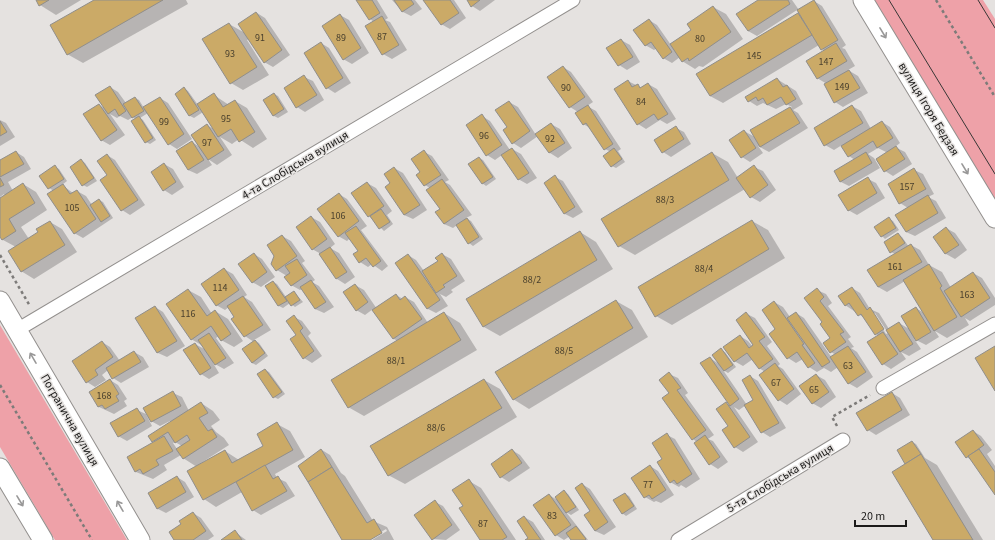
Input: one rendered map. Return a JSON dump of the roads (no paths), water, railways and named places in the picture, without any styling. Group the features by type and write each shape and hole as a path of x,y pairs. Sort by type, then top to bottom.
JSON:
{"main road":[{"name":"вулиця Ігоря Бедзая","path":"863,0 995,218"},
{"name":"Погранична вулиця","path":"0,301 140,540"},
{"path":"0,468 43,540"}],"street":[{"name":"4-та Слобідська вулиця","path":"17,330 573,0"},
{"path":"883,388 995,324"},
{"name":"5-та Слобідська вулиця","path":"678,540 843,440"}],"tram line":[{"path":"889,0 995,174"},
{"path":"978,0 995,28"}]}
